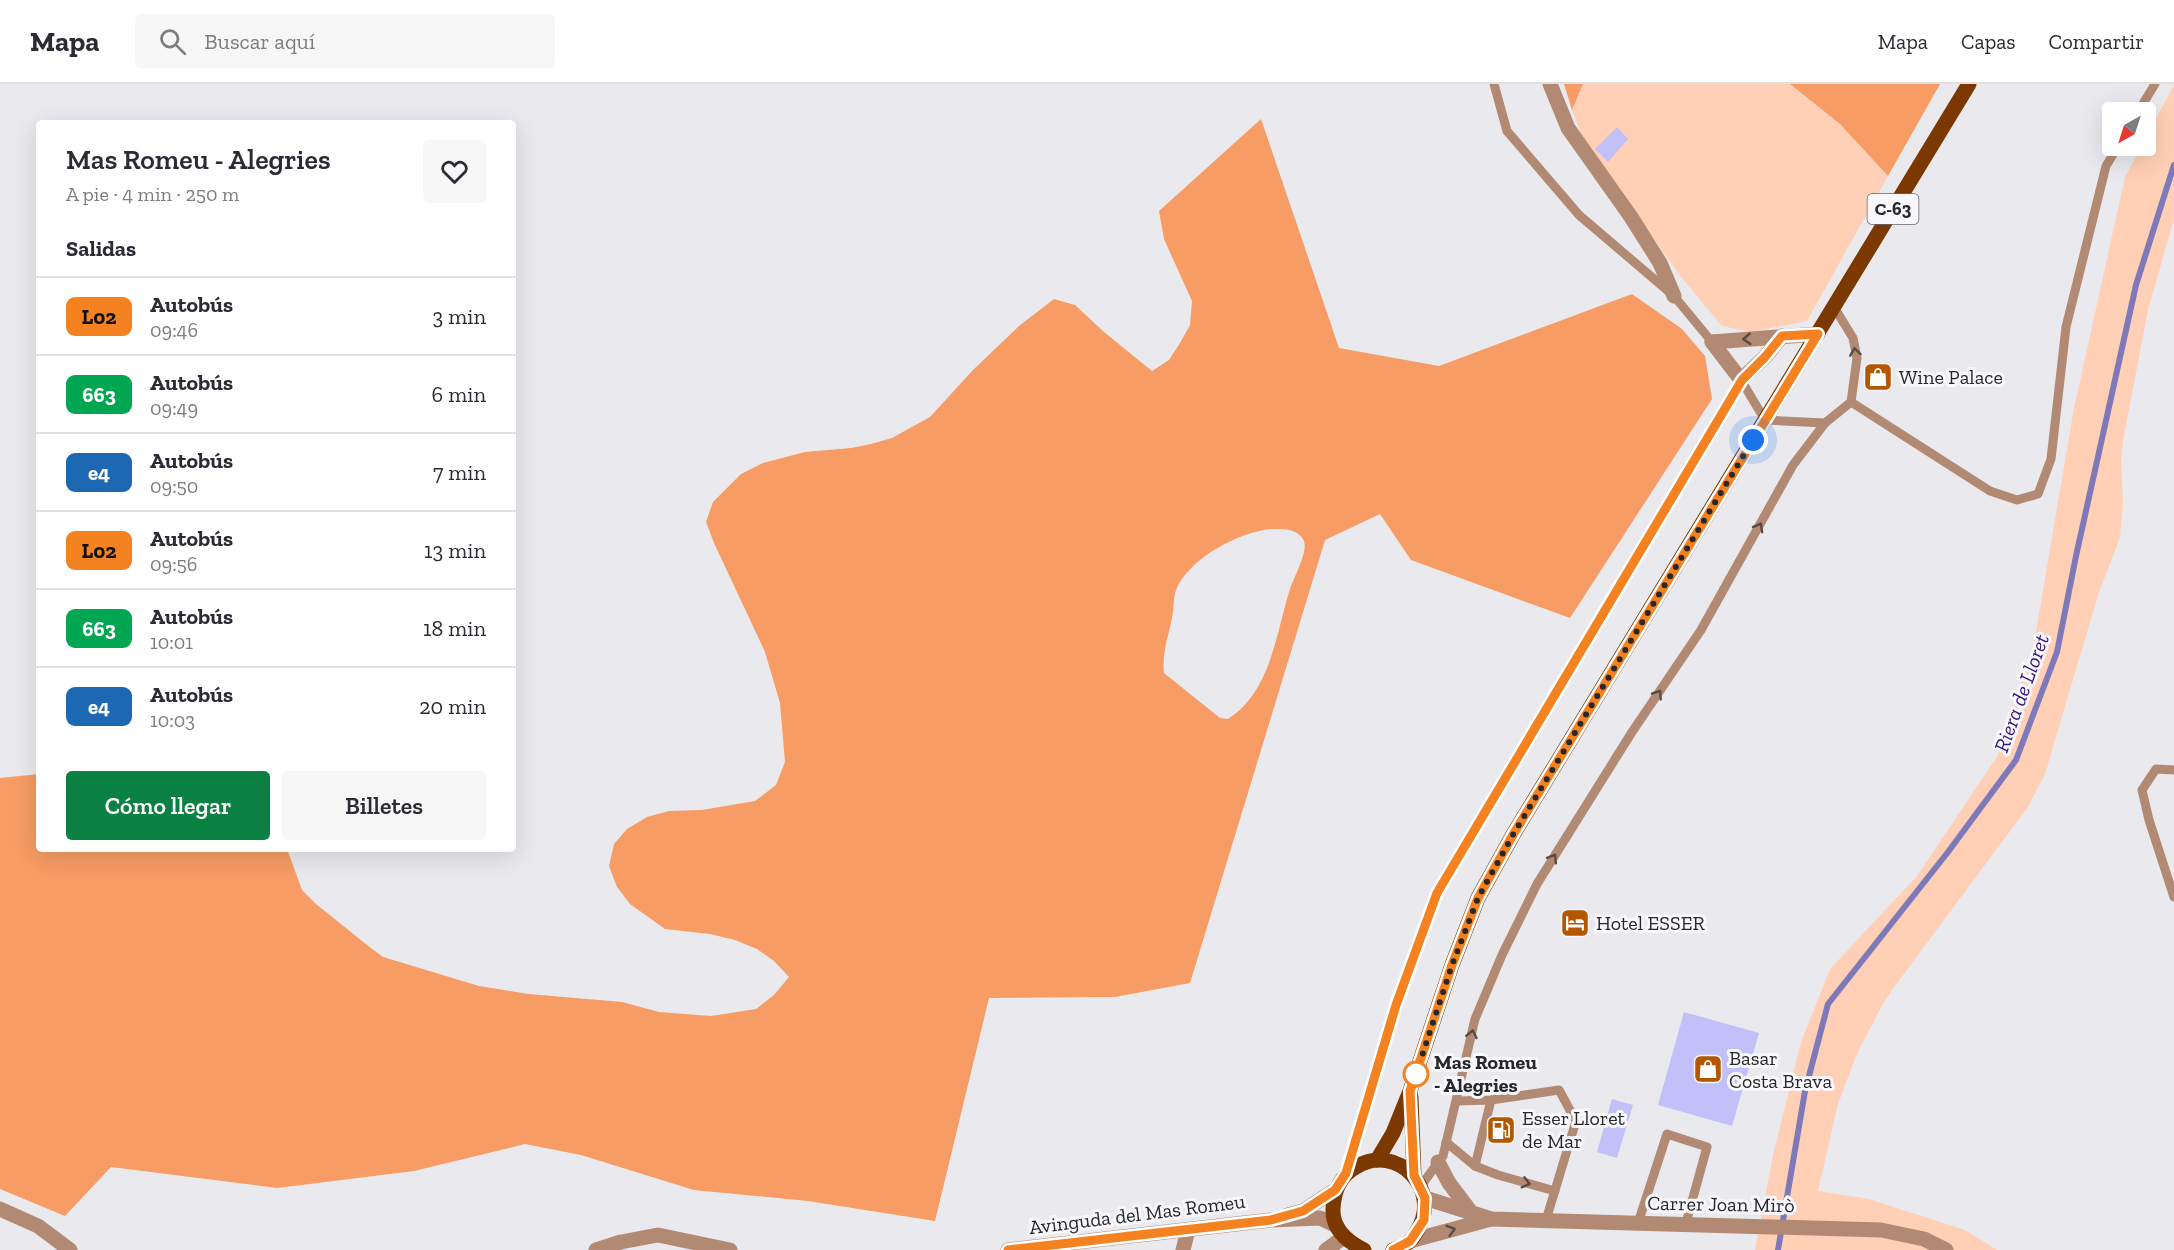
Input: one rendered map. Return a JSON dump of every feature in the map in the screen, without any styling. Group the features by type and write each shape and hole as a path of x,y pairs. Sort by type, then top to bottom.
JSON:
{"main road":[{"name":"C-63","path":"1377,1160 1393,1133 1410,1091 1452,965 1478,898 1520,823 1969,84"},
{"name":"C-63","path":"1410,1091 1424,1220 1410,1241"},
{"path":"1350,1241 1333,1212 1335,1190 1346,1173 1364,1162 1392,1161 1420,1187"},
{"path":"1393,1250 1410,1241"}],"street":[{"path":"1550,84 1568,128 1631,217 1660,263 1674,296"},
{"path":"1712,342 1818,334"},
{"path":"1712,342 1742,380 1782,336"},
{"path":"1438,1162 1449,1183 1471,1212"},
{"name":"Carrer Joan Mirò","path":"1420,1187 1471,1212 1491,1219"},
{"name":"Avinguda del Mas Romeu","path":"1271,1220 1303,1211 1335,1190"},
{"path":"0,1209 38,1226 70,1250"},
{"name":"Avinguda del Mas Romeu","path":"1008,1250 1271,1220 1320,1218 1350,1241"},
{"name":"Carrer Joan Mirò","path":"1410,1241 1491,1219 1812,1226 1881,1230 1924,1239 1946,1250"},
{"path":"1183,1250 1188,1230"},
{"path":"596,1250 621,1242 658,1235 730,1250"},
{"path":"1326,1250 1350,1241"}],"lane":[{"path":"1494,84 1507,131 1579,215 1674,296 1712,342"},
{"path":"2144,102 2155,84"},
{"path":"1851,402 1990,491 2017,500 2038,494 2051,459 2066,327 2106,166 2112,156"},
{"path":"1420,1187 1443,1156 1475,1019 1502,955 1537,884 1626,742 1701,630 1794,465 1826,423 1851,402 1857,358 1853,338 1834,307"},
{"path":"1346,1173 1396,1005 1437,893 1742,380 1765,420 1826,423"},
{"path":"2174,770 2156,769 2142,790 2149,820 2174,897"},
{"path":"1457,1101 1491,1100 1559,1090 1576,1121 1546,1220"},
{"path":"1475,1166 1491,1100"},
{"path":"1638,1223 1667,1134 1707,1147 1686,1223"},
{"path":"1446,1142 1475,1166 1555,1191"}],"shaded area":[{"path":"1564,84 1583,84 1572,110"},
{"path":"1583,84 1790,84 1840,124 1888,176 1807,321 1751,332 1722,326 1682,278 1584,141 1572,110"},
{"path":"1790,84 1940,84 1888,176 1840,124"},
{"path":"2174,85 2174,219 2148,310 2123,441 2121,462 2123,501 2120,538 2099,592 2045,774 2028,807 1880,1009 1856,1056 1838,1104 1818,1191 1869,1199 1965,1230 1997,1250 1755,1250 1773,1155 1801,1042 1830,969 1917,876 1998,755 2034,643 2074,408 2125,177 2137,156 2156,156 2156,119"},
{"path":"1261,119 1339,348 1439,366 1632,294 1682,329 1705,356 1712,399 1570,618 1411,560 1380,514 1325,540 1190,983 1115,997 989,998 935,1221 808,1201 694,1190 581,1155 525,1144 414,1171 277,1188 111,1167 65,1216 0,1189 0,778 36,774 36,852 288,852 302,890 316,904 383,957 479,986 529,994 622,1002 659,1012 711,1016 756,1009 774,995 789,977 774,961 757,949 735,940 710,934 665,929 630,904 617,887 609,866 614,844 627,829 647,817 669,811 702,810 755,801 776,785 785,762 780,703 765,652 706,522 713,502 741,474 763,463 805,452 871,444 892,438 930,417 973,370 1019,326 1054,299 1075,305 1152,371 1169,360 1190,325 1192,301 1164,239 1159,211","holes":["1290,530 1301,537 1305,546 1270,660 1263,678 1242,707 1228,719 1220,718 1164,673 1165,652 1176,590 1183,578 1203,557 1230,541 1258,531"]}],"building":[{"path":"1617,127 1628,139 1608,162 1595,149"},
{"name":"Basar Costa Brava","path":"1684,1012 1759,1033 1732,1126 1658,1105"},
{"path":"1612,1099 1633,1105 1617,1158 1597,1152"}],"waterway":[{"name":"Riera de Lloret","path":"1778,1250 1805,1091 1828,1004 1948,852 2016,760 2057,652 2136,285 2174,165"}],"bus line":[{"name":"L02","path":"1008,1250 1271,1220 1303,1211 1335,1190 1346,1173 1396,1005 1437,893 1742,380 1782,336 1818,334 1514,833 1478,898 1452,965 1410,1091 1414,1175 1425,1198 1424,1220 1410,1241 1393,1250"}],"place":[{"name":"Wine Palace","path":"1878,377"},
{"name":"Hotel ESSER","path":"1575,923"},
{"name":"Basar Costa Brava","path":"1708,1069"},
{"name":"Mas Romeu - Alegries","path":"1416,1074"},
{"name":"Esser Lloret de Mar","path":"1501,1130"}],"route":[{"path":"1416,1074 1452,965 1478,898 1514,833 1753,440"}]}
